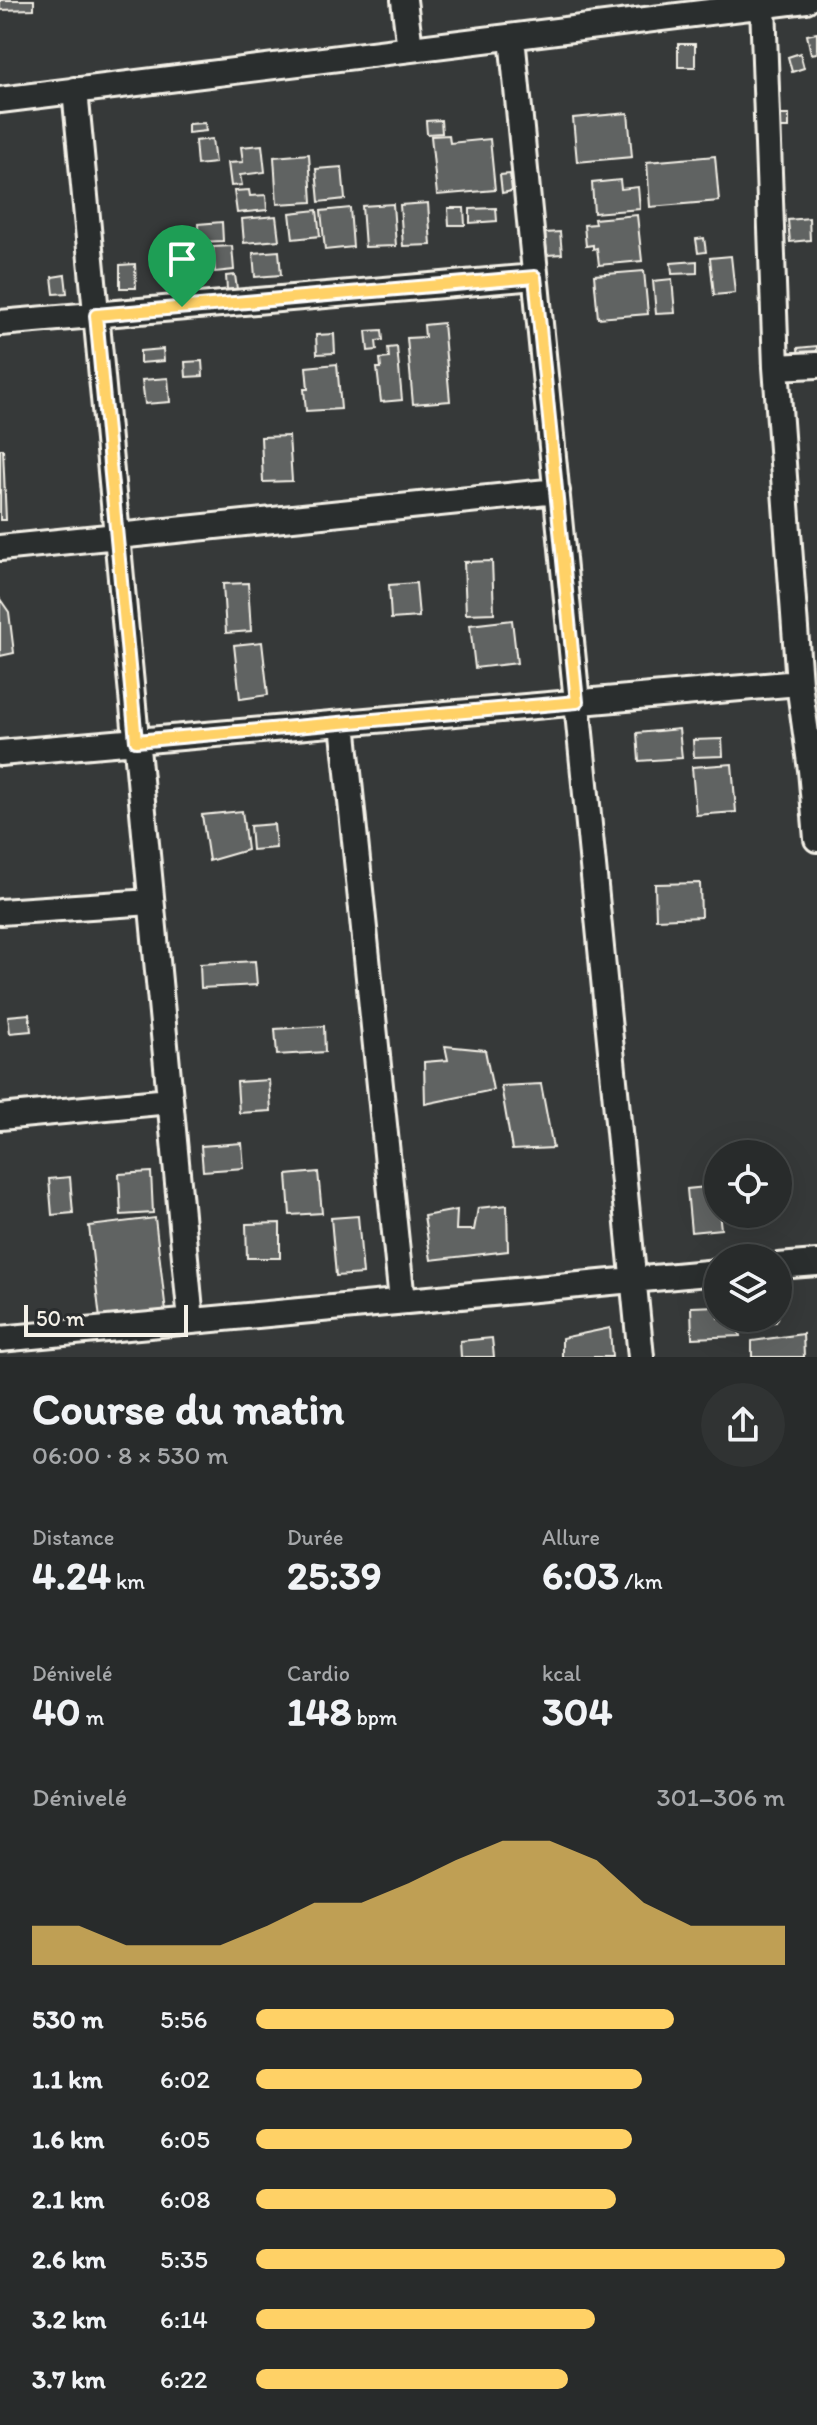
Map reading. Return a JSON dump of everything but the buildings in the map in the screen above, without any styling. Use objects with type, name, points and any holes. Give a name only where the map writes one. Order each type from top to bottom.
[{"type":"street","points":[[404,0],[410,49]]},
{"type":"street","points":[[0,100],[806,0]]},
{"type":"street","points":[[763,5],[776,367],[799,683],[814,770],[817,839]]},
{"type":"street","points":[[512,37],[641,1357]]},
{"type":"street","points":[[75,90],[191,1321]]},
{"type":"street","points":[[0,323],[535,277]]},
{"type":"street","points":[[776,367],[817,365]]},
{"type":"street","points":[[0,548],[557,491]]},
{"type":"street","points":[[0,753],[799,683]]},
{"type":"street","points":[[343,723],[402,1301]]},
{"type":"street","points":[[0,912],[151,902]]},
{"type":"street","points":[[0,1117],[170,1101]]},
{"type":"street","points":[[792,1265],[817,1263]]},
{"type":"street","points":[[15,1344],[191,1321],[704,1273]]},
{"type":"route","points":[[535,277],[577,702],[136,741],[96,315],[182,307],[535,277]]}]
